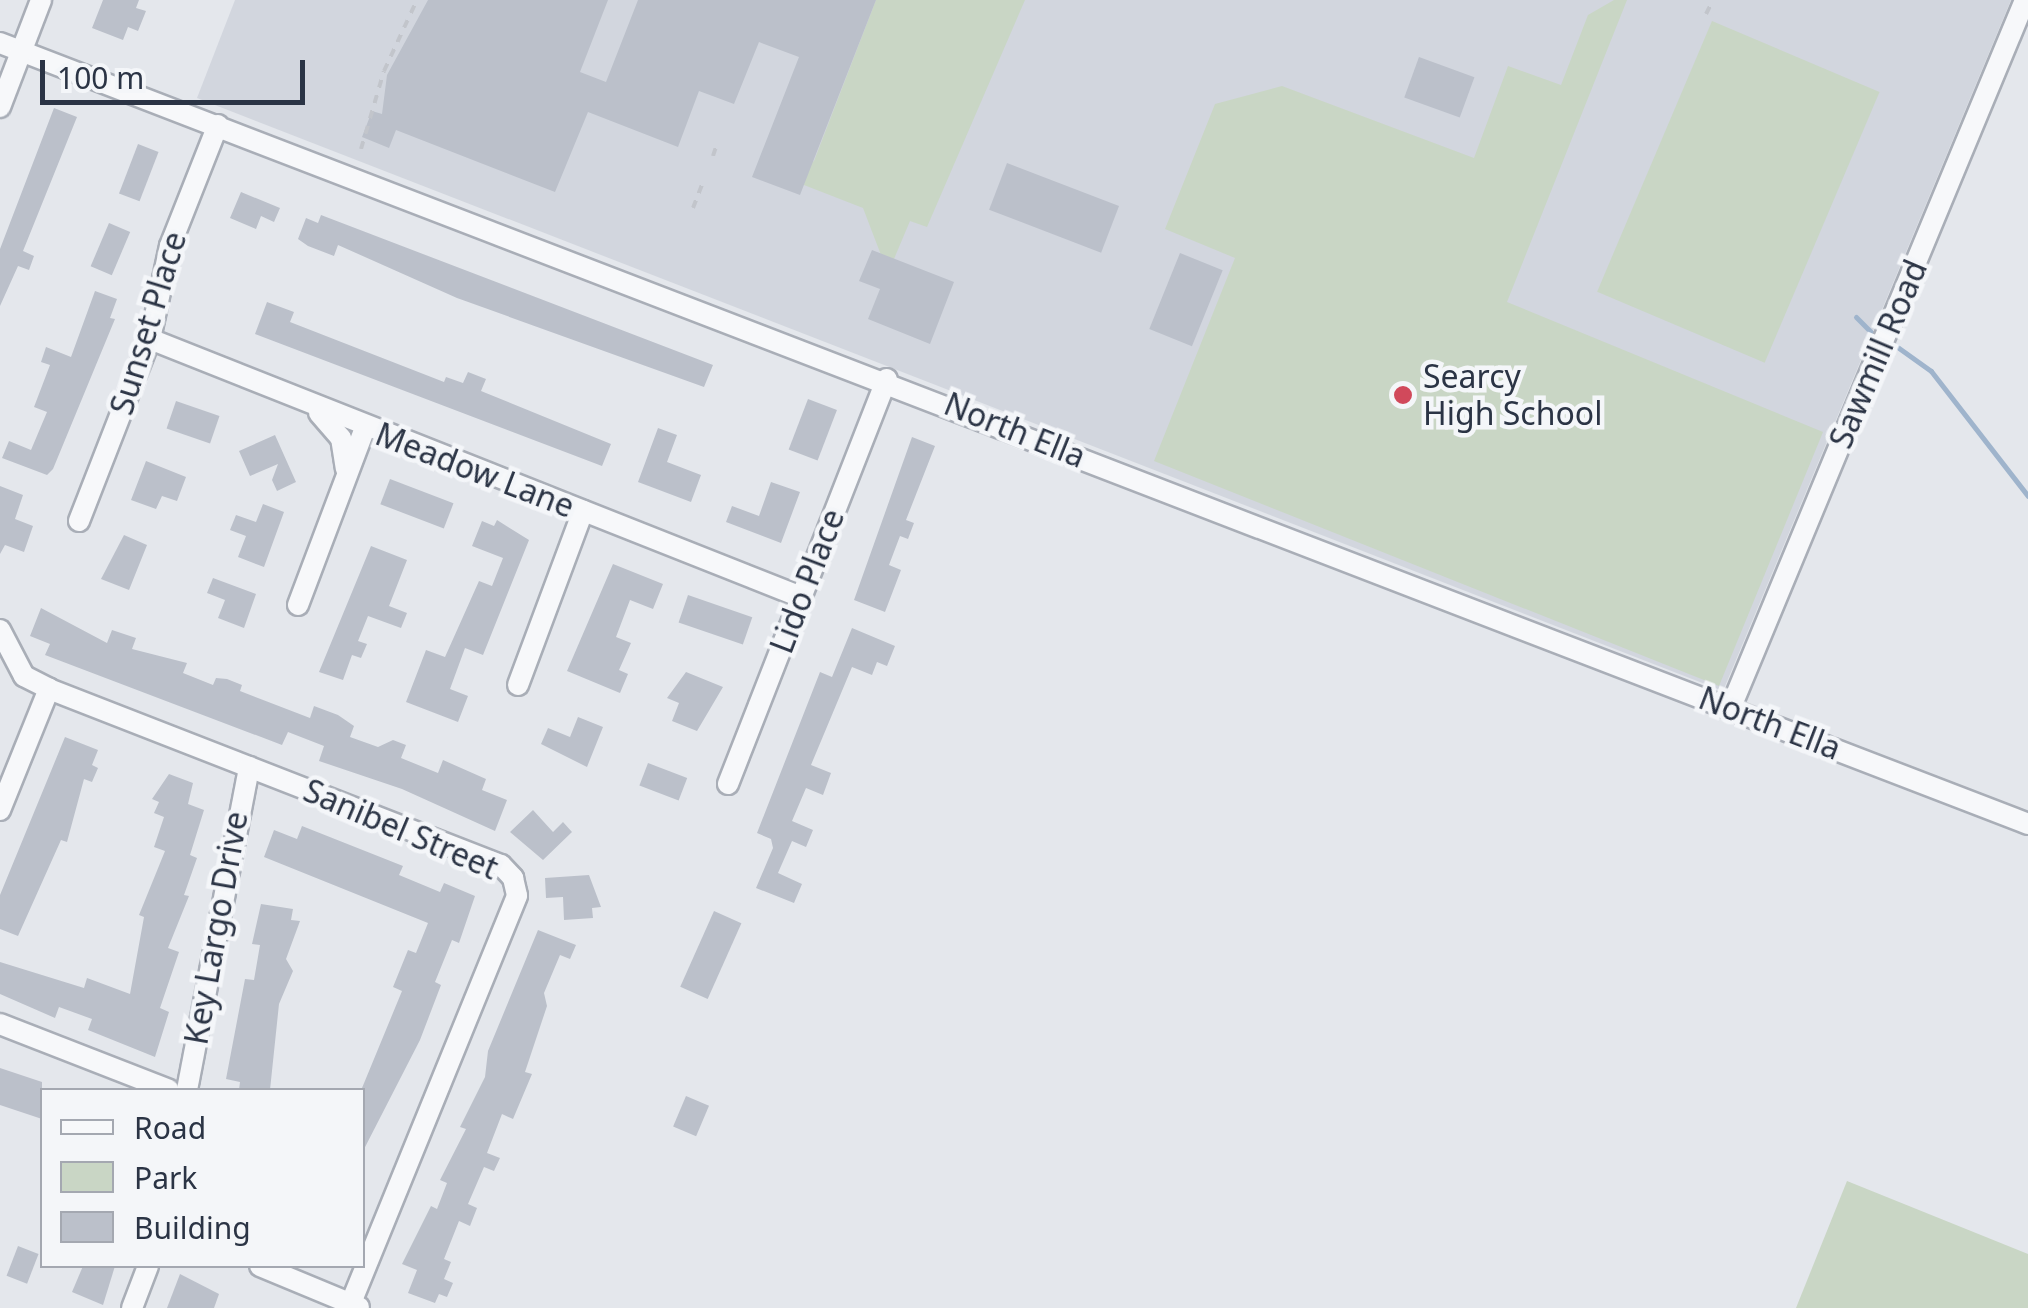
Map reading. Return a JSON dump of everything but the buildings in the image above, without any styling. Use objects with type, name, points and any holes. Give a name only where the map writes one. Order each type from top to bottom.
[{"type":"street","points":[[0,107],[41,0]]},
{"type":"street","name":"Sawmill Road","points":[[1731,708],[2025,0]]},
{"type":"street","name":"North Ella","points":[[0,42],[886,379],[2028,824]]},
{"type":"street","name":"Sunset Place","points":[[79,520],[150,339],[170,246],[218,126]]},
{"type":"street","name":"Meadow Lane","points":[[150,339],[365,428],[801,597]]},
{"type":"street","name":"Lido Place","points":[[728,784],[886,379]]},
{"type":"street","points":[[312,406],[341,438],[346,476]]},
{"type":"street","points":[[298,605],[365,428]]},
{"type":"street","points":[[518,685],[584,512]]},
{"type":"street","name":"Sanibel Street","points":[[0,630],[24,676],[49,689],[501,865],[517,896],[356,1305]]},
{"type":"street","points":[[0,810],[49,689]]},
{"type":"street","name":"Key Largo Drive","points":[[187,1088],[236,808],[250,767]]},
{"type":"street","points":[[0,1024],[164,1088]]},
{"type":"street","points":[[132,1308],[147,1268]]},
{"type":"street","points":[[265,1268],[356,1305]]},
{"type":"path","points":[[361,148],[384,71],[417,0]]},
{"type":"path","points":[[1706,14],[1713,0]]},
{"type":"path","points":[[713,156],[716,148]]},
{"type":"path","points":[[693,208],[702,185]]},
{"type":"shaded area","name":"Searcy High School","points":[[235,0],[2011,0],[1723,691],[197,98]]},
{"type":"green space","points":[[876,0],[1025,0],[927,227],[910,221],[894,259],[881,255],[863,208],[786,178],[814,161]]},
{"type":"green space","points":[[1614,0],[1627,0],[1507,302],[1823,432],[1719,686],[1154,461],[1235,258],[1165,229],[1215,104],[1282,86],[1474,158],[1508,66],[1561,85],[1588,15]]},
{"type":"green space","points":[[1712,21],[1880,92],[1765,363],[1597,292]]},
{"type":"green space","points":[[1847,1181],[2028,1254],[2028,1308],[1796,1308]]},
{"type":"waterway","points":[[1856,317],[1873,334]]},
{"type":"waterway","points":[[1896,346],[1931,371],[2028,496]]},
{"type":"place","name":"Searcy High School","points":[[1403,395]]}]
